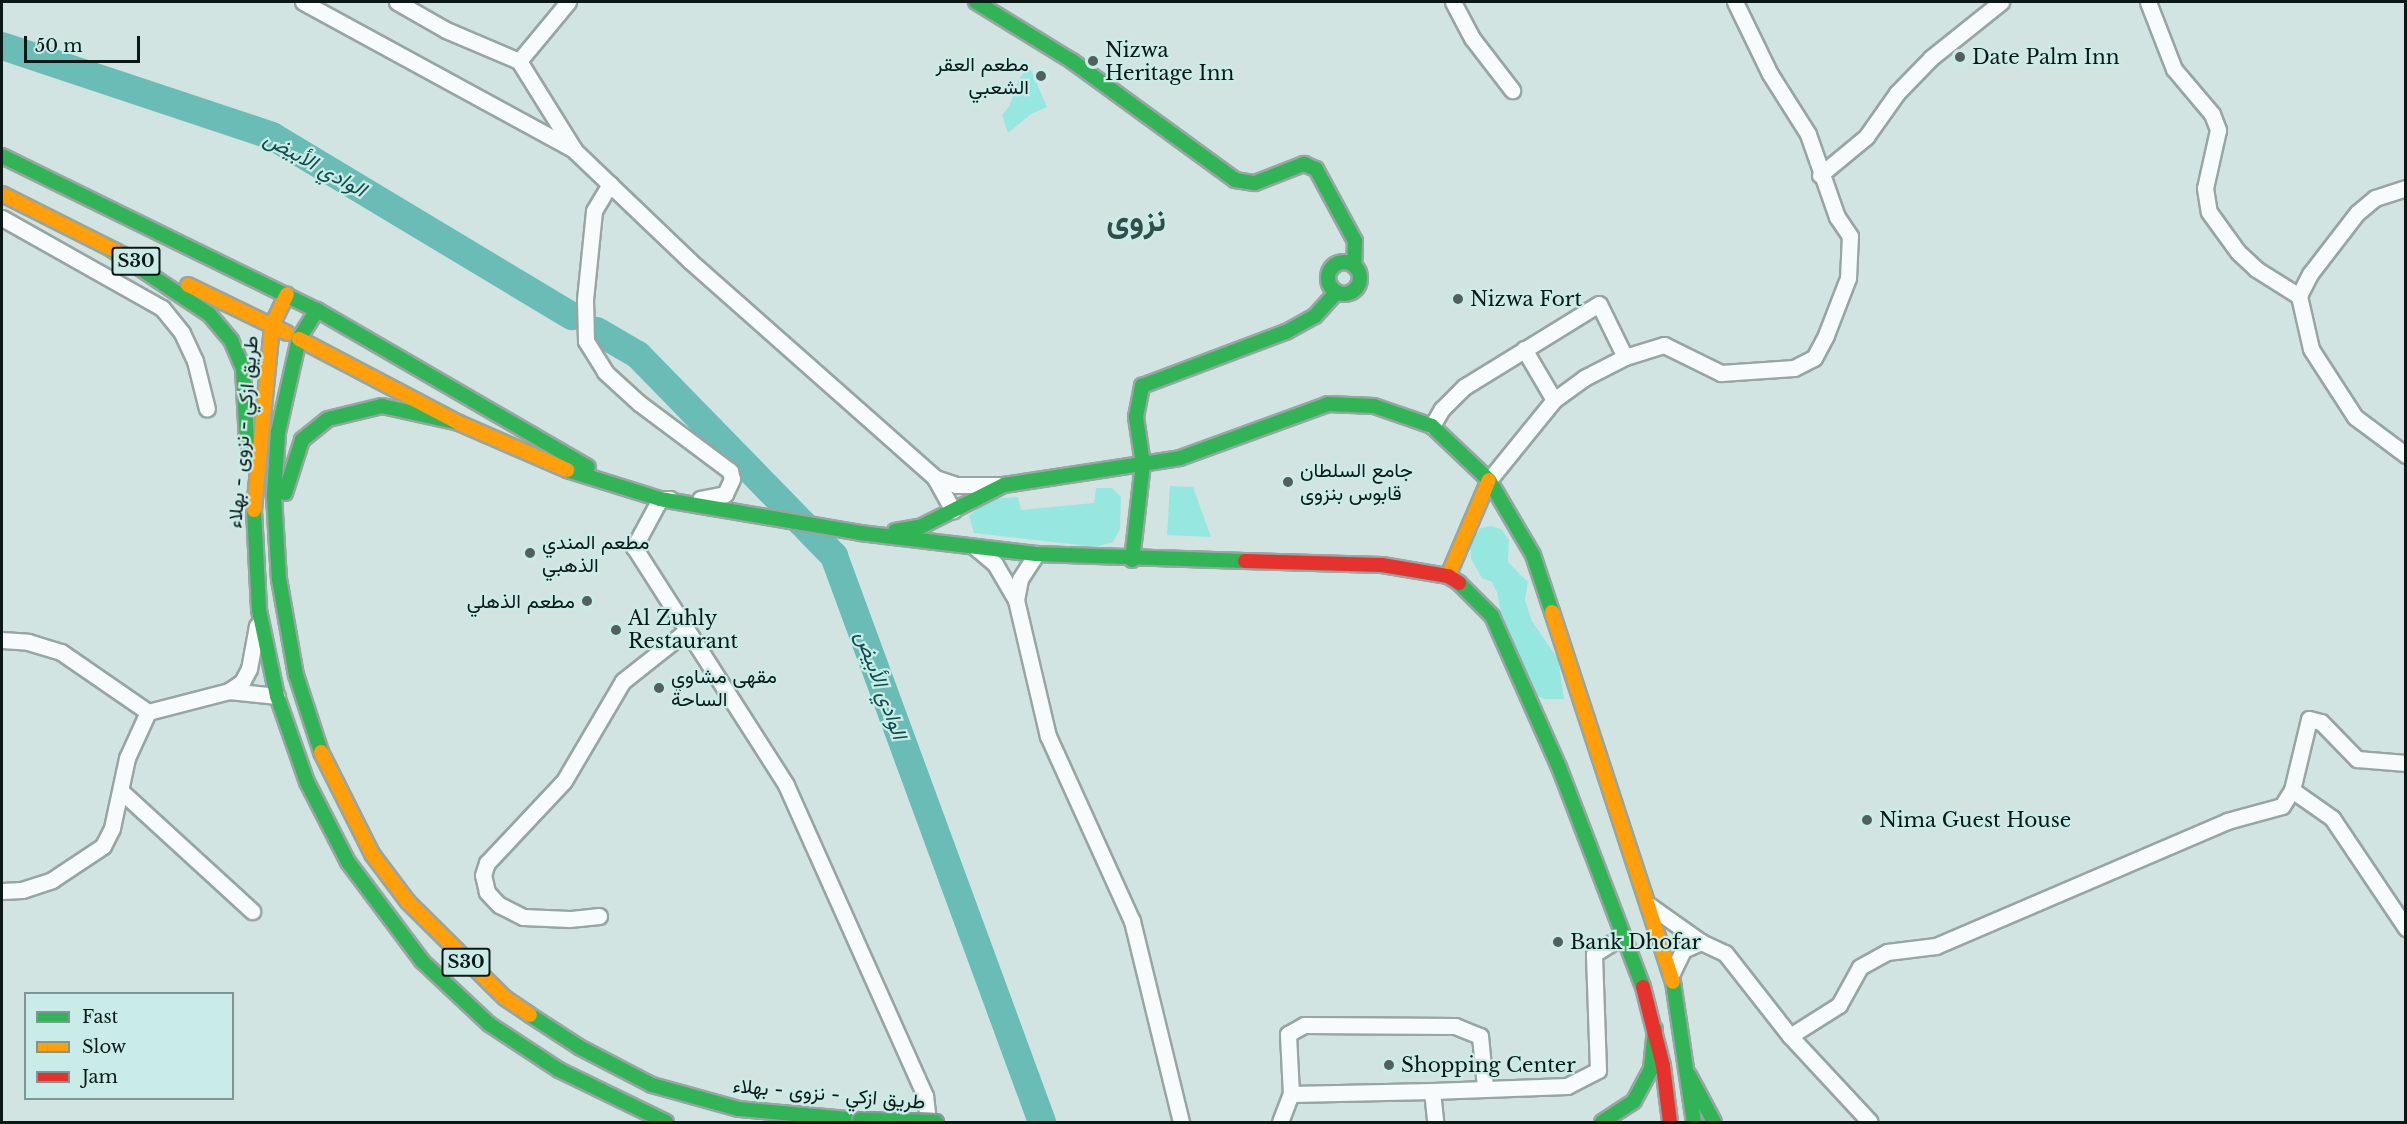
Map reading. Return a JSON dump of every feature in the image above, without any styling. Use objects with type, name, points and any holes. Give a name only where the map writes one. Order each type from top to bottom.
[{"type":"street","points":[[303,2],[575,151],[690,261],[935,478],[952,510],[960,534],[995,564],[1016,600],[1048,736],[1132,921],[1181,1122]]},
{"type":"street","points":[[397,2],[446,30],[519,61],[575,151]]},
{"type":"street","points":[[519,61],[568,2]]},
{"type":"street","points":[[982,6],[1002,2]]},
{"type":"street","points":[[1453,2],[1472,38],[1512,90]]},
{"type":"street","points":[[1448,576],[1489,480],[1554,400],[1584,378],[1647,348],[1671,345],[1711,369],[1732,374],[1794,368],[1814,358],[1846,285],[1851,256],[1850,236],[1837,218],[1820,175],[1808,134],[1770,74],[1735,2]]},
{"type":"street","points":[[1820,175],[1866,137],[1925,63],[2001,2]]},
{"type":"street","points":[[2148,2],[2174,69],[2212,114],[2218,130],[2217,148],[2205,188],[2209,212],[2238,252],[2256,269],[2299,296]]},
{"type":"street","points":[[982,6],[1072,61],[1235,180],[1256,183],[1304,164],[1316,169],[1355,241],[1354,265],[1360,273],[1356,290],[1347,295],[1336,293],[1328,280],[1330,270],[1338,263],[1354,265]]},
{"type":"street","name":"S30","points":[[2,156],[317,310]]},
{"type":"street","points":[[610,184],[594,211],[585,300],[586,341],[605,372],[639,403],[713,455],[730,471],[732,479],[725,494],[719,497],[660,499]]},
{"type":"street","points":[[2406,188],[2375,198],[2357,213],[2310,274],[2299,296],[2311,349],[2355,417],[2406,454]]},
{"type":"street","name":"طريق ازكي - نزوى - بهلاء","points":[[2,194],[299,339]]},
{"type":"street","points":[[2,218],[162,308],[182,333],[195,361],[207,409]]},
{"type":"street","points":[[111,249],[209,314],[231,340],[243,368],[252,526]]},
{"type":"street","points":[[1132,560],[1143,464],[1136,417],[1142,386],[1286,332],[1316,316],[1336,293]]},
{"type":"street","name":"طريق ازكي - نزوى - بهلاء","points":[[287,294],[272,325],[252,526],[259,610],[277,696],[324,820],[354,872],[422,961],[489,1024],[558,1070],[666,1122]]},
{"type":"street","points":[[1432,426],[1442,409],[1464,387],[1599,304],[1625,357]]},
{"type":"street","points":[[317,310],[625,489]]},
{"type":"street","name":"طريق ازكي - نزوى - بهلاء","points":[[317,310],[299,339],[278,432],[274,496],[279,579],[296,675],[326,768],[372,854],[445,942],[505,998],[579,1047],[652,1084],[739,1109],[860,1120],[936,1122]]},
{"type":"street","points":[[299,339],[459,423],[548,463],[660,499],[860,532],[1036,554],[1132,560],[1382,565],[1448,576],[1468,588],[1491,616],[1559,767],[1623,936],[1655,1029],[1670,1122]]},
{"type":"street","points":[[1524,349],[1554,400]]},
{"type":"street","points":[[935,478],[956,485],[1004,485],[1180,458],[1308,409],[1342,402],[1374,406],[1432,426],[1489,480],[1536,564],[1671,975],[1689,1075],[1694,1122]]},
{"type":"street","points":[[279,579],[282,507],[290,467],[302,440],[328,419],[357,409],[382,406],[459,423]]},
{"type":"street","points":[[860,532],[906,530],[1004,485]]},
{"type":"street","points":[[660,499],[634,548],[786,785],[925,1096],[928,1122]]},
{"type":"street","points":[[1016,600],[1020,579],[1036,554]]},
{"type":"street","points":[[2,640],[28,642],[61,652],[148,712],[229,691],[242,682],[249,669],[259,610]]},
{"type":"street","points":[[599,916],[569,919],[523,917],[499,905],[487,892],[485,869],[495,850],[548,802],[564,781],[623,681],[686,631]]},
{"type":"street","points":[[229,691],[277,696]]},
{"type":"street","points":[[2,891],[21,890],[52,880],[88,859],[103,846],[112,828],[127,758],[148,712]]},
{"type":"street","points":[[1790,1036],[1839,1005],[1860,967],[1887,952],[1936,946],[2227,821],[2282,806],[2292,790],[2308,720],[2321,722],[2357,759],[2384,764],[2406,763]]},
{"type":"street","points":[[2292,790],[2332,818],[2406,928]]},
{"type":"street","points":[[121,791],[252,911]]},
{"type":"street","points":[[1649,905],[1701,942],[1725,953],[1790,1036],[1870,1122]]},
{"type":"street","points":[[1291,1094],[1567,1086],[1598,1070],[1594,954],[1623,936]]},
{"type":"street","points":[[1671,975],[1683,950],[1701,942]]},
{"type":"street","points":[[1280,1122],[1291,1094],[1288,1034],[1304,1025],[1455,1026],[1480,1036],[1485,1087]]},
{"type":"street","points":[[1602,1122],[1626,1109],[1644,1085],[1651,1069],[1655,1029]]},
{"type":"street","points":[[1689,1075],[1714,1122]]},
{"type":"street","points":[[1432,1091],[1435,1122]]},
{"type":"shaded area","points":[[1029,66],[1047,107],[1031,114],[1008,133],[1002,115],[1009,107],[1019,79]]},
{"type":"shaded area","points":[[1170,486],[1193,487],[1211,537],[1167,535]]},
{"type":"shaded area","points":[[1096,488],[1112,488],[1121,497],[1120,529],[1113,542],[1096,547],[974,533],[969,516],[989,499],[1018,497],[1021,510],[1094,503]]},
{"type":"shaded area","points":[[1490,526],[1501,529],[1509,540],[1508,562],[1528,582],[1525,600],[1532,621],[1558,659],[1564,699],[1544,699],[1536,695],[1501,612],[1497,592],[1492,582],[1482,578],[1471,559],[1470,542],[1481,528]]},
{"type":"waterway","name":"الوادي الأبيض","points":[[2,46],[272,136],[572,316]]},
{"type":"waterway","name":"الوادي الأبيض","points":[[597,331],[638,355],[834,556],[1042,1122]]},
{"type":"traffic: fast","points":[[976,2],[1072,61],[1235,180],[1255,183],[1304,164],[1316,169],[1355,241],[1354,265]]},
{"type":"traffic: fast","points":[[2,156],[317,310],[299,339],[278,432],[274,496],[279,579],[296,675],[321,752]]},
{"type":"traffic: fast","points":[[111,249],[209,314],[231,340],[243,368],[247,443]]},
{"type":"traffic: fast","points":[[1344,262],[1356,266],[1360,278],[1356,290],[1344,294],[1332,290],[1328,278],[1332,266],[1344,262]]},
{"type":"traffic: fast","points":[[1132,560],[1143,464],[1136,417],[1142,386],[1286,332],[1315,316],[1336,293]]},
{"type":"traffic: fast","points":[[317,310],[588,467]]},
{"type":"traffic: fast","points":[[895,531],[922,526],[1004,485],[1180,458],[1328,404],[1374,406],[1432,426],[1489,480],[1533,555],[1552,612]]},
{"type":"traffic: fast","points":[[285,493],[302,440],[328,419],[382,406],[459,423]]},
{"type":"traffic: fast","points":[[567,470],[660,499],[860,533],[1036,554],[1245,561]]},
{"type":"traffic: fast","points":[[254,510],[259,610],[277,696],[307,782],[348,862],[422,961],[489,1024],[559,1070],[666,1122]]},
{"type":"traffic: fast","points":[[1459,583],[1492,616],[1559,767],[1643,987]]},
{"type":"traffic: fast","points":[[1673,982],[1694,1122]]},
{"type":"traffic: fast","points":[[530,1015],[579,1047],[652,1085],[739,1109],[860,1120]]},
{"type":"traffic: fast","points":[[1602,1122],[1634,1101],[1651,1069],[1655,1029]]},
{"type":"traffic: fast","points":[[1689,1075],[1714,1122]]},
{"type":"traffic: fast","points":[[860,1120],[936,1122]]},
{"type":"traffic: slow","points":[[2,194],[124,255]]},
{"type":"traffic: slow","points":[[188,285],[287,333]]},
{"type":"traffic: slow","points":[[254,510],[272,325],[287,294]]},
{"type":"traffic: slow","points":[[299,339],[459,423],[567,470]]},
{"type":"traffic: slow","points":[[1448,576],[1489,480]]},
{"type":"traffic: slow","points":[[1552,612],[1673,982]]},
{"type":"traffic: slow","points":[[321,752],[372,854],[408,902],[505,998],[530,1015]]},
{"type":"traffic: jam","points":[[1245,561],[1382,565],[1448,576],[1459,583]]},
{"type":"traffic: jam","points":[[1643,987],[1663,1066],[1670,1122]]},
{"type":"place","name":"Date Palm Inn","points":[[1960,57]]},
{"type":"place","name":"Nizwa Heritage Inn","points":[[1093,61]]},
{"type":"place","name":"مطعم العقر الشعبي","points":[[1041,76]]},
{"type":"place","name":"Nizwa Fort","points":[[1458,299]]},
{"type":"place","name":"جامع السلطان قابوس بنزوى","points":[[1288,482]]},
{"type":"place","name":"مطعم المندي الذهبي","points":[[530,553]]},
{"type":"place","name":"مطعم الذهلي","points":[[587,601]]},
{"type":"place","name":"Al Zuhly Restaurant","points":[[616,630]]},
{"type":"place","name":"مقهى مشاوي الساحة","points":[[659,688]]},
{"type":"place","name":"Nima Guest House","points":[[1867,820]]},
{"type":"place","name":"Bank Dhofar","points":[[1558,942]]},
{"type":"place","name":"Shopping Center","points":[[1389,1065]]},
{"type":"district","name":"نزوى","points":[[1136,220]]}]
